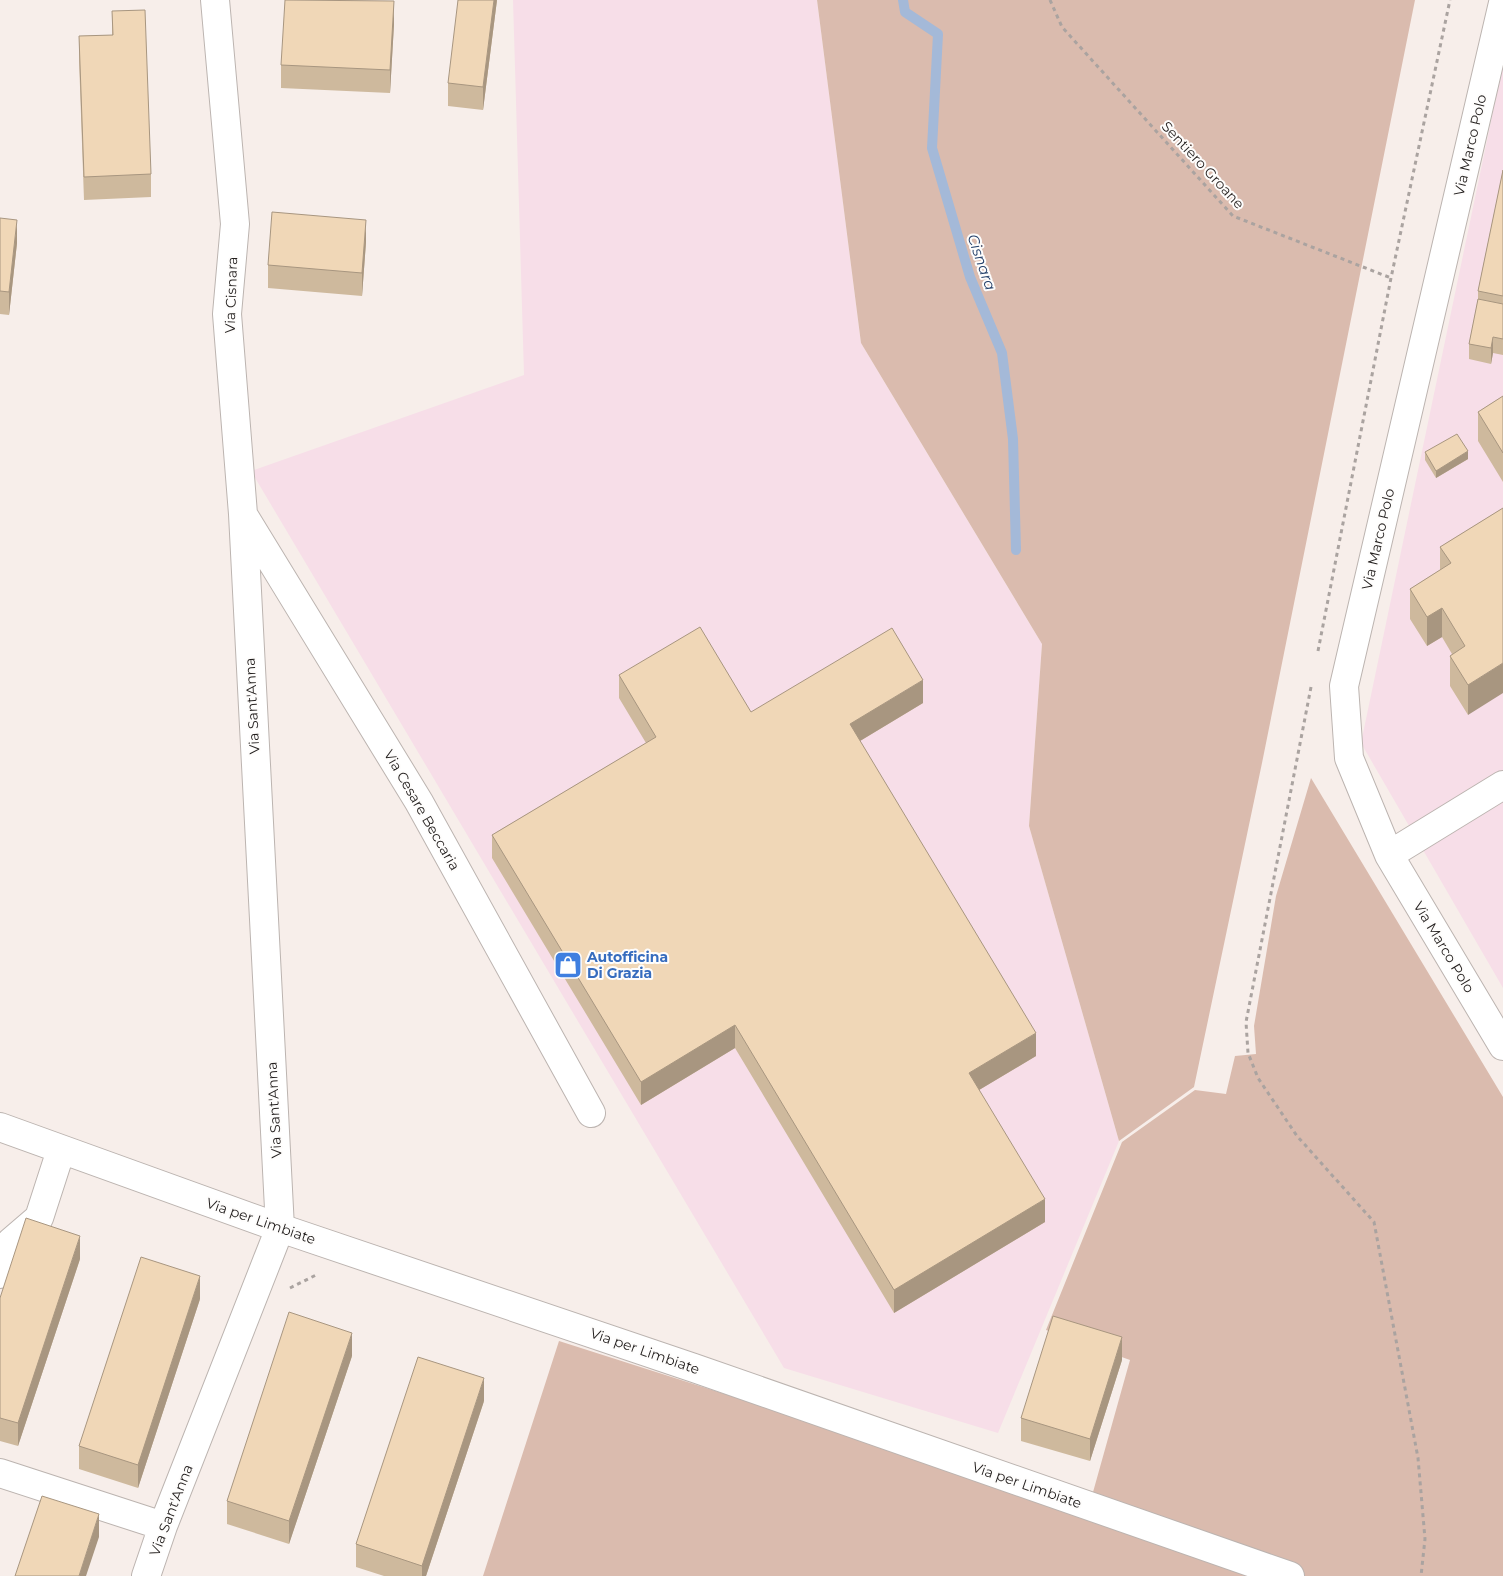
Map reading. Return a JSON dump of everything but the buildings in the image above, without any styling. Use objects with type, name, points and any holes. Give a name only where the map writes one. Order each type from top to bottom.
[{"type":"street","name":"Via Cisnara","points":[[215,0],[235,224],[227,314],[243,514],[248,620]]},
{"type":"street","name":"Via Marco Polo","points":[[1503,3],[1344,686],[1349,758],[1389,854],[1503,1046]]},
{"type":"street","name":"Via Cesare Beccaria","points":[[243,514],[419,802],[592,1113]]},
{"type":"street","name":"Via Sant'Anna","points":[[146,1576],[163,1526],[280,1228],[248,620]]},
{"type":"street","points":[[1389,854],[1503,785]]},
{"type":"street","name":"Via per Limbiate","points":[[0,1127],[280,1228],[694,1368],[1290,1576]]},
{"type":"street","points":[[0,1274],[11,1242],[39,1218],[61,1150]]},
{"type":"street","points":[[0,1473],[163,1526]]},
{"type":"path","name":"Sentiero Groane","points":[[1050,0],[1062,27],[1233,216],[1391,278]]},
{"type":"shaded area","points":[[513,0],[817,0],[861,343],[1042,644],[1029,826],[1119,1141],[998,1433],[784,1368],[251,471],[524,375]]},
{"type":"shaded area","points":[[817,0],[1415,0],[1262,763],[1194,1087],[1119,1141],[1029,826],[1042,644],[861,343]]},
{"type":"shaded area","points":[[1503,64],[1503,988],[1361,743]]},
{"type":"shaded area","points":[[1311,778],[1503,1097],[1503,1576],[483,1576],[559,1341],[1088,1510],[1130,1360],[1046,1330],[1122,1142],[1195,1090],[1226,1094],[1235,1056],[1256,1054],[1254,1026],[1276,896]]},
{"type":"waterway","name":"Cisnara","points":[[903,0],[905,12],[938,34],[932,148],[970,277],[1002,353],[1013,439],[1016,550]]},
{"type":"place","name":"Autofficina Di Grazia","points":[[568,965]]}]
